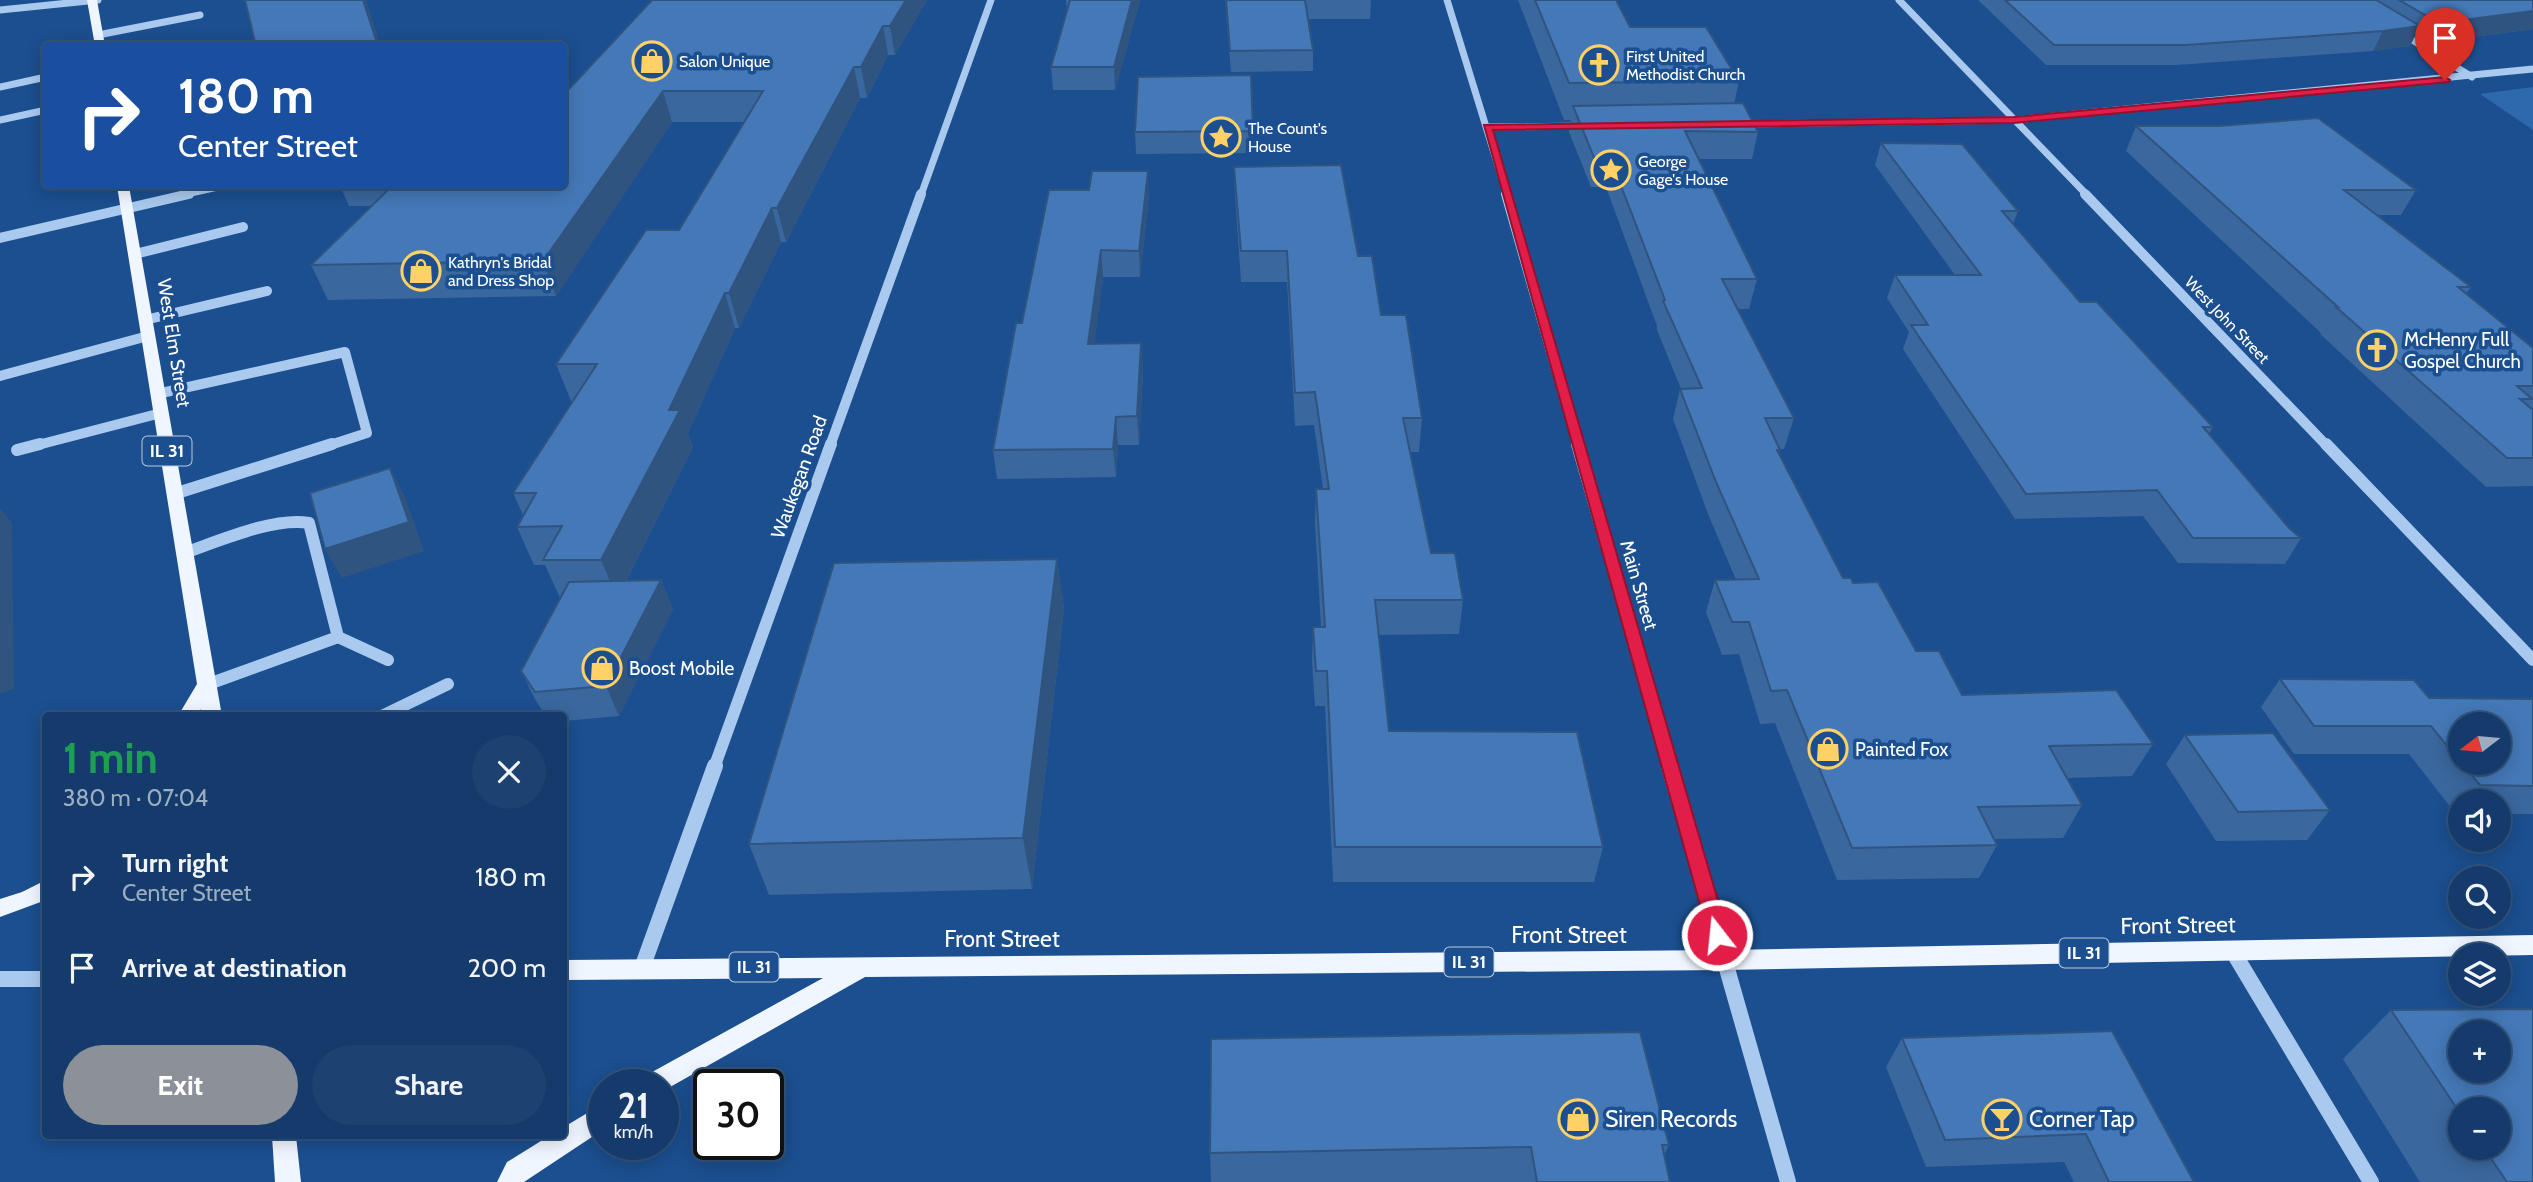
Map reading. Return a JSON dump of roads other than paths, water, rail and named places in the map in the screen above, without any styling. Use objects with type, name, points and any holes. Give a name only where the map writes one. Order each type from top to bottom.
[{"type":"main road","points":[[92,0],[99,40]]},
{"type":"main road","name":"West Elm Street","points":[[124,189],[211,712]]},
{"type":"main road","points":[[189,712],[205,685]]},
{"type":"main road","points":[[0,908],[29,899],[42,891]]},
{"type":"main road","name":"Front Street","points":[[567,970],[1724,960],[2533,944]]},
{"type":"main road","points":[[679,1070],[866,966]]},
{"type":"main road","points":[[567,1139],[588,1125]]},
{"type":"main road","points":[[284,1139],[288,1182]]},
{"type":"main road","points":[[510,1182],[516,1171],[566,1139]]},
{"type":"street","points":[[0,10],[98,0]]},
{"type":"street","name":"Waukegan Road","points":[[642,968],[991,0]]},
{"type":"street","name":"Main Street","points":[[1447,0],[1487,127],[1788,1182]]},
{"type":"street","name":"West John Street","points":[[1899,0],[2533,660]]},
{"type":"street","points":[[99,40],[200,15]]},
{"type":"street","points":[[2390,27],[2472,77]]},
{"type":"street","points":[[1724,124],[2014,120],[2533,69]]},
{"type":"street","points":[[0,87],[42,78]]},
{"type":"street","points":[[0,120],[42,111]]},
{"type":"street","points":[[1487,127],[1599,125]]},
{"type":"street","points":[[0,238],[209,189]]},
{"type":"street","points":[[135,254],[243,227]]},
{"type":"street","points":[[0,376],[267,291]]},
{"type":"street","points":[[157,394],[345,352],[367,433],[174,494]]},
{"type":"street","points":[[17,450],[161,413]]},
{"type":"street","points":[[184,552],[304,520],[309,523],[338,637]]},
{"type":"street","points":[[205,685],[338,637],[387,660]]},
{"type":"street","points":[[390,712],[448,684]]},
{"type":"street","points":[[2232,950],[2371,1182]]},
{"type":"street","points":[[0,979],[42,979]]},
{"type":"place","name":"Salon Unique","points":[[652,61]]},
{"type":"place","name":"First United Methodist Church","points":[[1599,65]]},
{"type":"place","name":"The Count's House","points":[[1221,137]]},
{"type":"place","name":"George Gage's House","points":[[1611,170]]},
{"type":"place","name":"Kathryn's Bridal and Dress Shop","points":[[421,271]]},
{"type":"place","name":"McHenry Full Gospel Church","points":[[2377,350]]},
{"type":"place","name":"Boost Mobile","points":[[602,668]]},
{"type":"place","name":"Painted Fox","points":[[1828,749]]},
{"type":"place","name":"Siren Records","points":[[1578,1119]]},
{"type":"place","name":"Corner Tap","points":[[2002,1119]]}]
